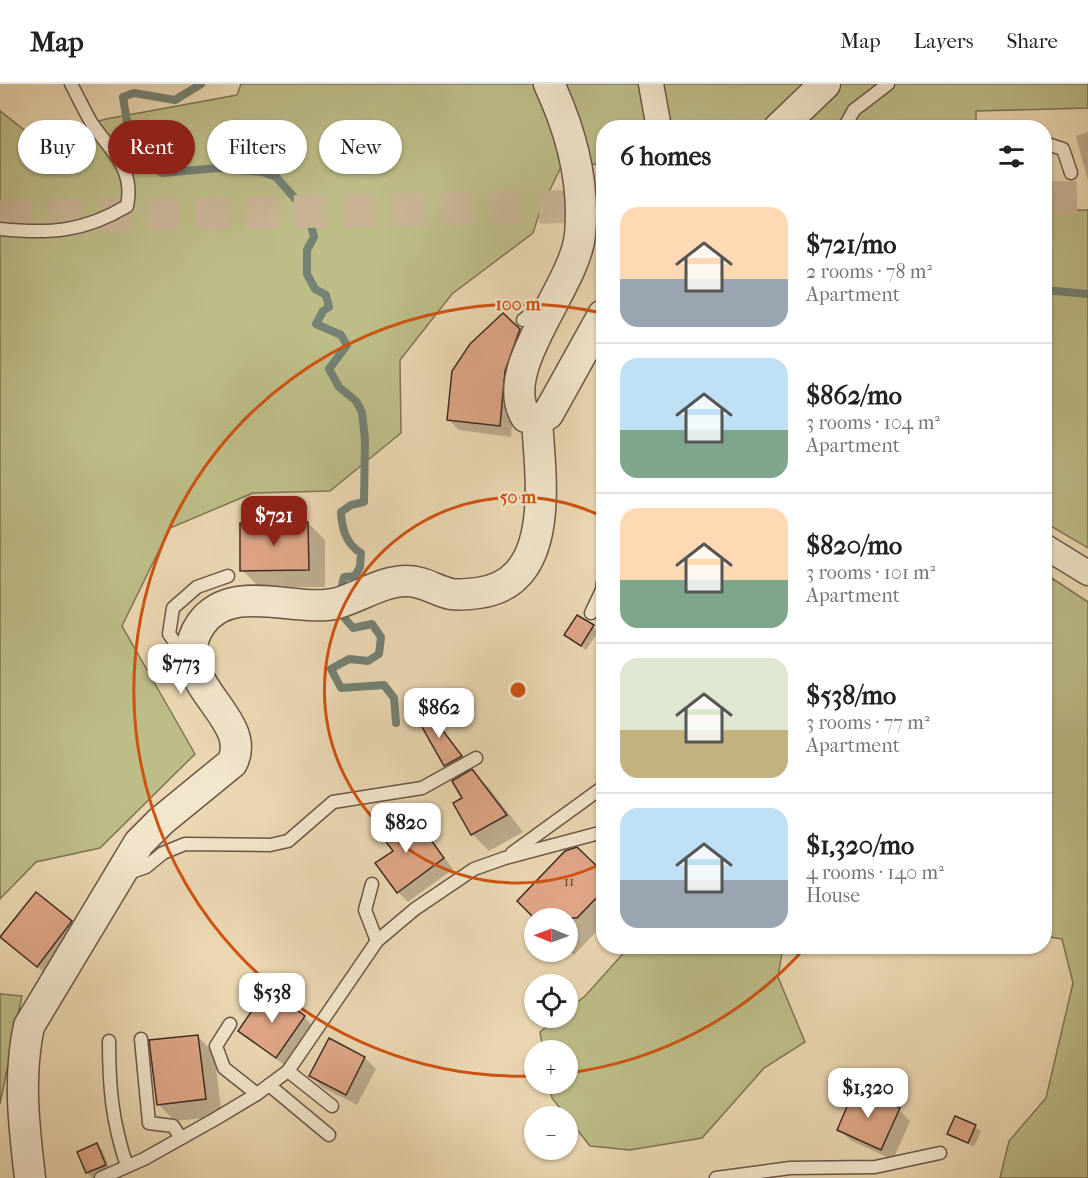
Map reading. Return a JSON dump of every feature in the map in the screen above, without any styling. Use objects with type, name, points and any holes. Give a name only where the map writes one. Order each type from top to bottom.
[{"type":"street","points":[[549,84],[573,145],[581,196],[580,236],[571,271],[528,352],[519,390],[520,408],[526,417],[537,420],[548,414],[596,328]]},
{"type":"street","points":[[651,84],[657,120]]},
{"type":"street","points":[[787,120],[825,84]]},
{"type":"street","points":[[30,1178],[22,1089],[23,1057],[29,1026],[139,843],[232,763],[235,756],[237,749],[234,734],[207,694],[192,665],[192,642],[202,622],[221,608],[249,599],[321,606],[339,603],[381,585],[407,581],[430,585],[451,594],[480,593],[508,581],[531,556],[540,531],[537,420]]},
{"type":"street","points":[[1052,551],[1088,573]]},
{"type":"lane","points":[[0,229],[61,231],[101,222],[127,206],[130,189],[126,174],[114,151],[92,123],[71,84]]},
{"type":"lane","points":[[848,120],[854,110],[888,84]]},
{"type":"lane","points":[[1052,144],[1063,149],[1071,173]]},
{"type":"lane","points":[[523,320],[560,292]]},
{"type":"lane","points":[[192,665],[169,634],[173,608],[197,587],[228,576]]},
{"type":"lane","points":[[591,613],[596,603]]},
{"type":"lane","points":[[118,875],[146,867],[163,853],[185,844],[270,845],[288,840],[333,802],[422,788],[476,758]]},
{"type":"lane","points":[[505,858],[596,792]]},
{"type":"lane","points":[[101,1178],[181,1138],[257,1094],[288,1071],[377,941],[415,909],[474,869],[505,858],[596,834]]},
{"type":"lane","points":[[372,884],[365,910],[377,941]]},
{"type":"lane","points":[[230,1024],[216,1046],[224,1068],[257,1094]]},
{"type":"lane","points":[[141,1039],[149,1123],[173,1126],[181,1138]]},
{"type":"lane","points":[[109,1041],[109,1094],[117,1137],[127,1166]]},
{"type":"lane","points":[[288,1071],[332,1106]]},
{"type":"lane","points":[[269,1085],[328,1135]]},
{"type":"lane","points":[[716,1178],[790,1168],[875,1167],[940,1153]]},
{"type":"green space","points":[[241,84],[806,84],[767,120],[596,120],[596,164],[562,165],[541,208],[533,233],[452,294],[400,360],[401,433],[330,491],[253,493],[170,528],[122,626],[195,754],[100,848],[36,862],[0,899],[0,111],[18,125],[18,174],[96,174],[96,122],[237,95]]},
{"type":"green space","points":[[826,84],[1088,84],[1088,108],[976,111],[976,120],[777,120]]},
{"type":"green space","points":[[1052,210],[1088,210],[1088,548],[1052,527]]},
{"type":"green space","points":[[1052,578],[1088,602],[1088,1178],[1000,1178],[1009,1141],[1046,1098],[1073,983],[1062,939],[1052,937]]},
{"type":"green space","points":[[623,954],[782,954],[778,977],[805,1042],[764,1068],[702,1138],[630,1150],[590,1146],[578,1131],[578,1106],[558,1106],[551,1094],[578,1094],[578,1040],[541,1040],[540,1032],[545,1028],[578,1028],[578,1002]]},
{"type":"green space","points":[[0,994],[22,996],[0,1104]]},
{"type":"building","points":[[503,313],[520,329],[505,371],[500,426],[447,420],[452,371],[470,344]]},
{"type":"building","points":[[308,522],[309,570],[240,571],[240,523]]},
{"type":"building","points":[[577,615],[594,625],[581,646],[564,635]]},
{"type":"building","points":[[428,711],[462,756],[444,766],[417,718]]},
{"type":"building","points":[[472,769],[507,815],[471,835],[453,803],[462,798],[452,781]]},
{"type":"building","points":[[401,814],[418,838],[426,833],[444,858],[397,893],[375,863],[393,851],[378,831]]},
{"type":"building","points":[[577,847],[596,865],[596,898],[578,917],[578,908],[524,908],[517,901],[565,851]]},
{"type":"building","points":[[36,892],[72,921],[37,967],[0,937]]},
{"type":"building","points":[[267,989],[305,1016],[276,1058],[238,1031]]},
{"type":"building","points":[[198,1035],[206,1099],[157,1105],[149,1040]]},
{"type":"building","points":[[329,1038],[365,1057],[346,1095],[309,1076]]},
{"type":"building","points":[[855,1088],[900,1108],[881,1150],[837,1130]]},
{"type":"building","points":[[955,1116],[976,1125],[968,1143],[947,1134]]},
{"type":"building","points":[[97,1143],[106,1165],[86,1173],[77,1152]]},
{"type":"waterway","points":[[201,84],[175,100],[134,93],[123,97],[131,147],[141,159],[162,173],[218,168],[262,172],[276,177],[308,213],[314,237],[307,250],[307,274],[315,289],[326,295],[329,307],[323,311],[316,324],[341,335],[347,345],[329,369],[339,387],[356,401],[362,412],[365,440],[364,502],[351,505],[341,512],[346,535],[361,553],[360,567],[355,576],[344,577],[340,594]]},
{"type":"waterway","points":[[1052,291],[1088,294]]},
{"type":"waterway","points":[[342,615],[353,628],[372,624],[381,637],[379,654],[368,661],[349,659],[331,669],[341,688],[384,685],[394,698],[396,723]]},
{"type":"tunnel","points":[[1052,198],[1088,197]]},
{"type":"tunnel","points":[[0,217],[596,206]]}]
